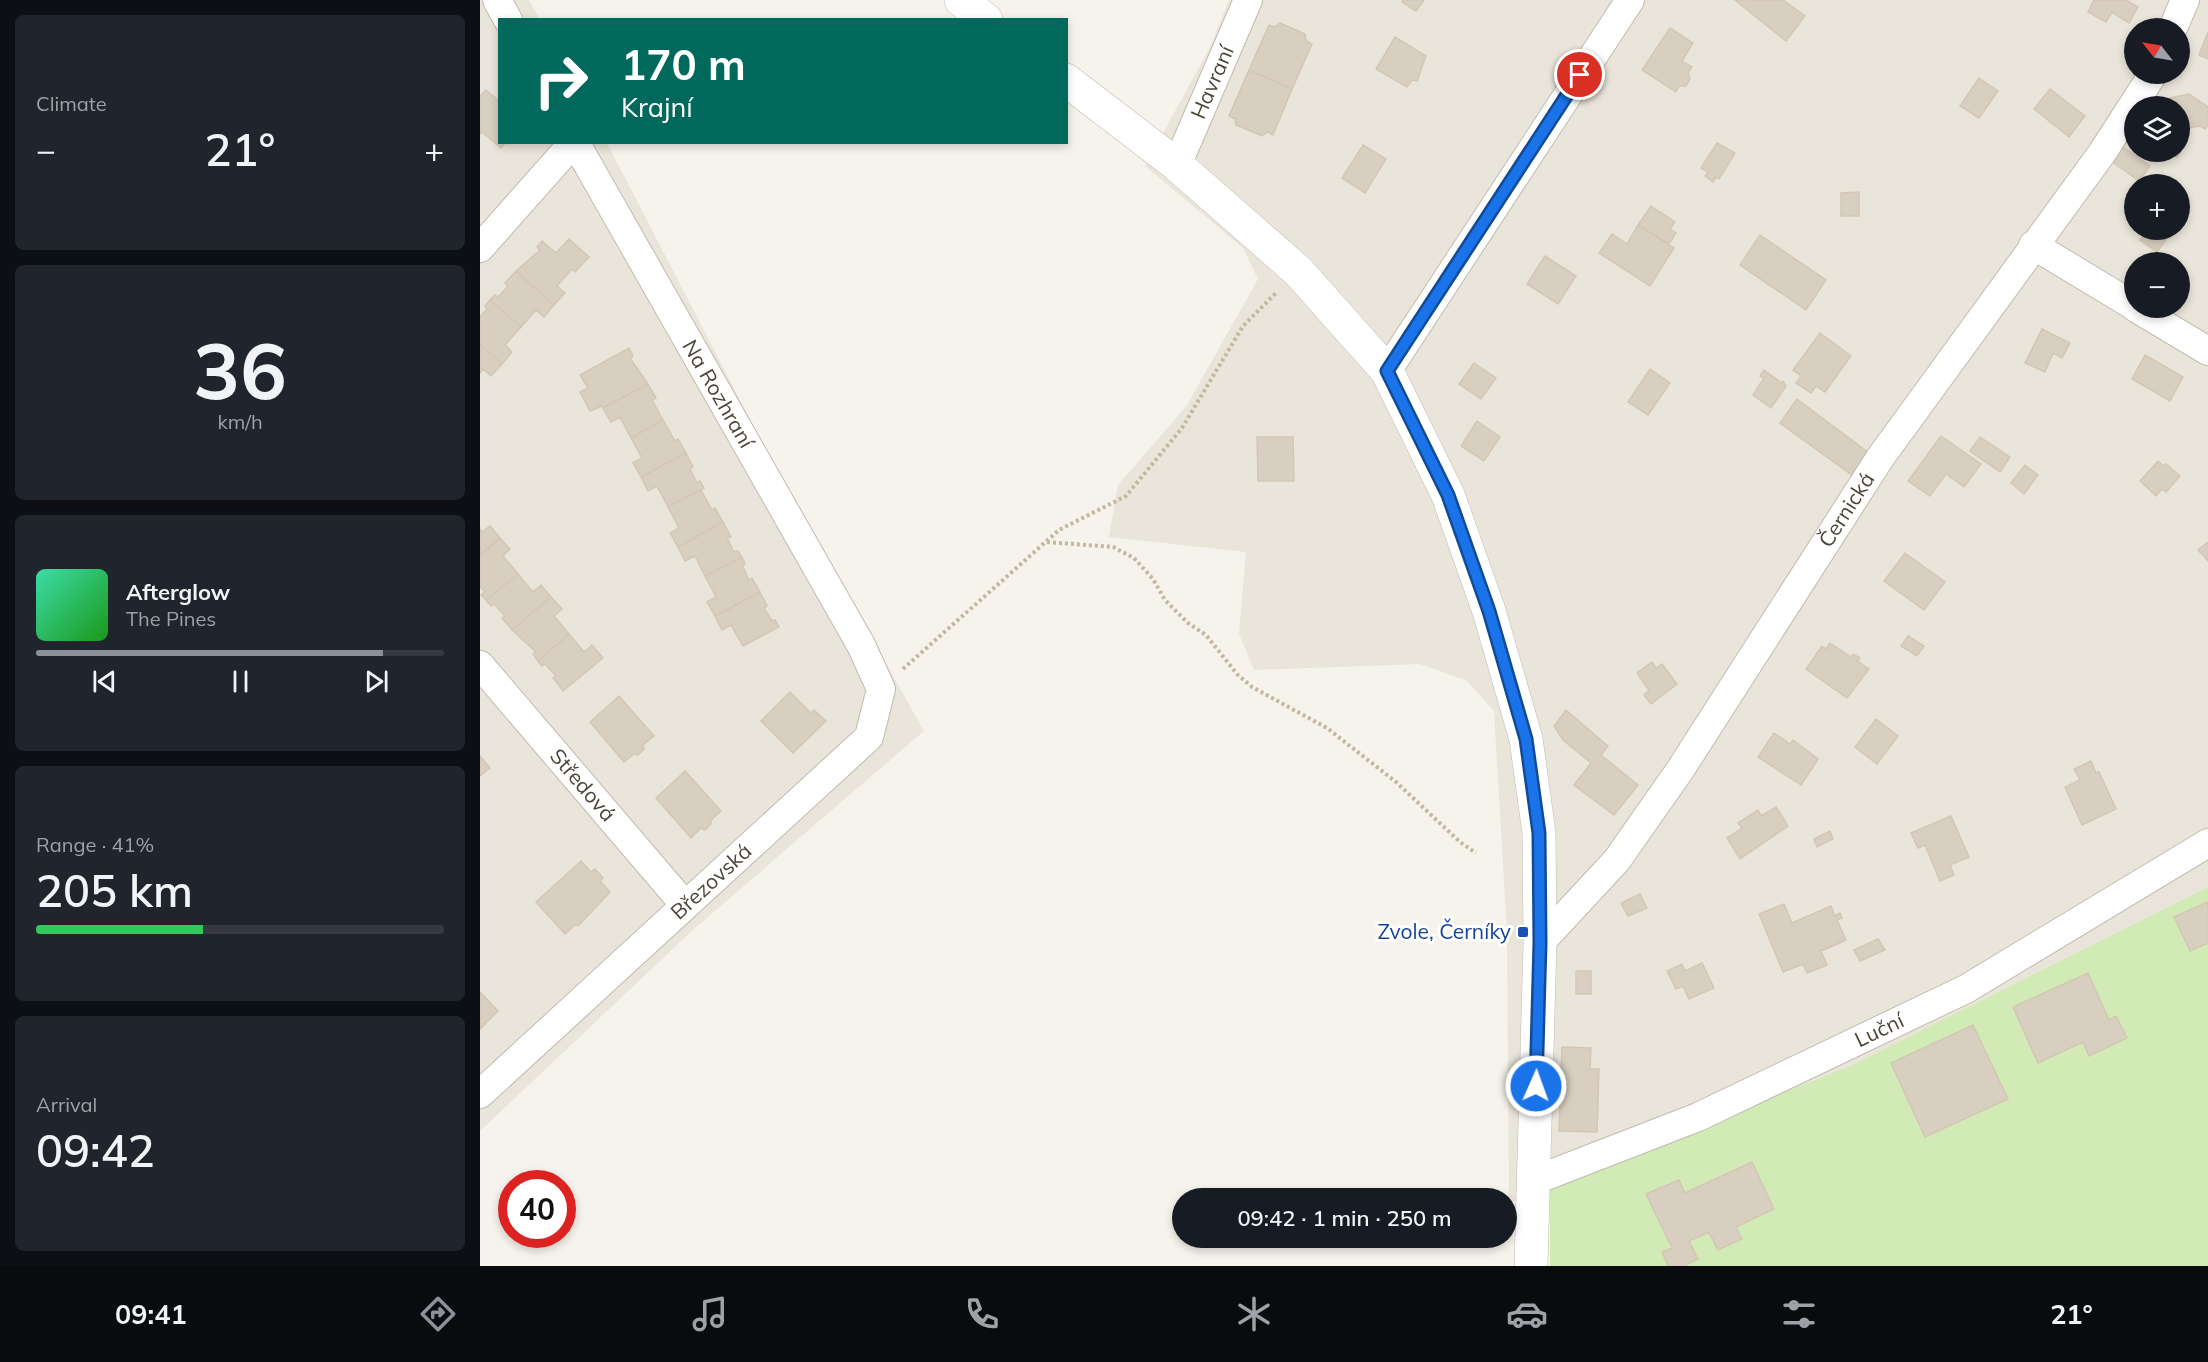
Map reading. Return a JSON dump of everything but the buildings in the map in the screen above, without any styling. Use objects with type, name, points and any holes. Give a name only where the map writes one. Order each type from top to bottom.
[{"type":"street","points":[[497,0],[507,18]]},
{"type":"street","points":[[961,0],[984,18]]},
{"type":"street","name":"Havraní","points":[[1177,165],[1248,0]]},
{"type":"street","points":[[1387,371],[1630,0]]},
{"type":"street","points":[[2177,18],[2185,0]]},
{"type":"street","points":[[1068,82],[1177,165],[1298,272],[1387,371],[1448,495],[1489,611],[1526,739],[1539,833],[1540,943],[1531,1266]]},
{"type":"street","name":"Černická","points":[[1540,943],[1617,860],[1680,770],[1880,458],[2102,153],[2147,84]]},
{"type":"street","points":[[480,248],[572,144]]},
{"type":"street","name":"Na Rozhraní","points":[[575,144],[861,645],[881,689]]},
{"type":"street","points":[[2033,245],[2124,300]]},
{"type":"street","points":[[2153,318],[2208,351]]},
{"type":"street","name":"Středová","points":[[480,665],[684,904]]},
{"type":"street","name":"Březovská","points":[[480,1094],[869,736],[881,689]]},
{"type":"street","name":"Luční","points":[[1533,1181],[1698,1117],[1966,989],[2208,843]]},
{"type":"path","points":[[881,689],[1059,530],[1126,496],[1182,428],[1243,326],[1298,272]]},
{"type":"path","points":[[1046,542],[1113,547],[1134,558],[1153,579],[1165,600],[1188,623],[1206,635],[1237,674],[1252,687],[1327,728],[1396,782],[1460,842],[1476,853]]},
{"type":"shaded area","points":[[480,0],[529,0],[539,18],[498,18],[498,144],[608,144],[767,452],[924,731],[695,928],[480,1131]]},
{"type":"shaded area","points":[[1229,0],[2208,0],[2208,887],[1852,1065],[1517,1200],[1517,1188],[1509,1188],[1507,933],[1494,711],[1467,681],[1420,664],[1254,670],[1239,634],[1246,552],[1109,537],[1118,485],[1187,405],[1258,279],[1243,248],[1145,166],[1209,49]]},
{"type":"green space","points":[[2208,887],[2208,1266],[1550,1266],[1550,1186],[1852,1065]]},
{"type":"place","name":"Zvole, Černíky","points":[[1523,932]]},
{"type":"route","points":[[1536,1086],[1540,943],[1539,833],[1526,739],[1489,611],[1448,495],[1387,371],[1580,75]]}]
